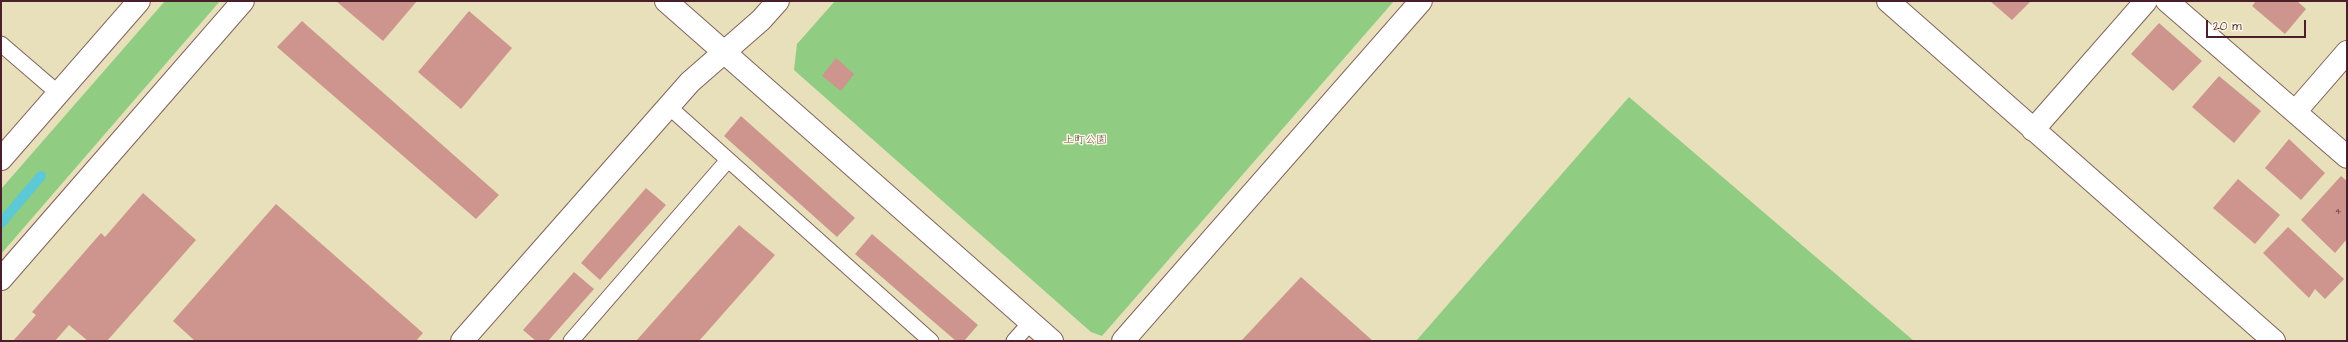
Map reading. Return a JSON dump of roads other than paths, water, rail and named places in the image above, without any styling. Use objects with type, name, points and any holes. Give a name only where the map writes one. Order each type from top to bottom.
[{"type":"street","points":[[1,159],[139,1]]},
{"type":"street","points":[[1,279],[243,1]]},
{"type":"street","points":[[666,1],[1052,341]]},
{"type":"street","points":[[462,341],[690,82],[761,20],[778,1]]},
{"type":"street","points":[[1123,341],[1421,1]]},
{"type":"street","points":[[2033,130],[2146,1]]},
{"type":"street","points":[[2167,1],[2347,157]]},
{"type":"street","points":[[1891,2],[2033,130],[2274,341]]},
{"type":"street","points":[[2295,112],[2347,52]]},
{"type":"lane","points":[[1,44],[58,93]]},
{"type":"lane","points":[[668,106],[931,341]]},
{"type":"lane","points":[[571,341],[728,160]]},
{"type":"lane","points":[[1014,341],[1030,323]]},
{"type":"waterway","points":[[1,223],[41,176]]},
{"type":"park label","name":"上町公園","points":[[1085,141]]}]
